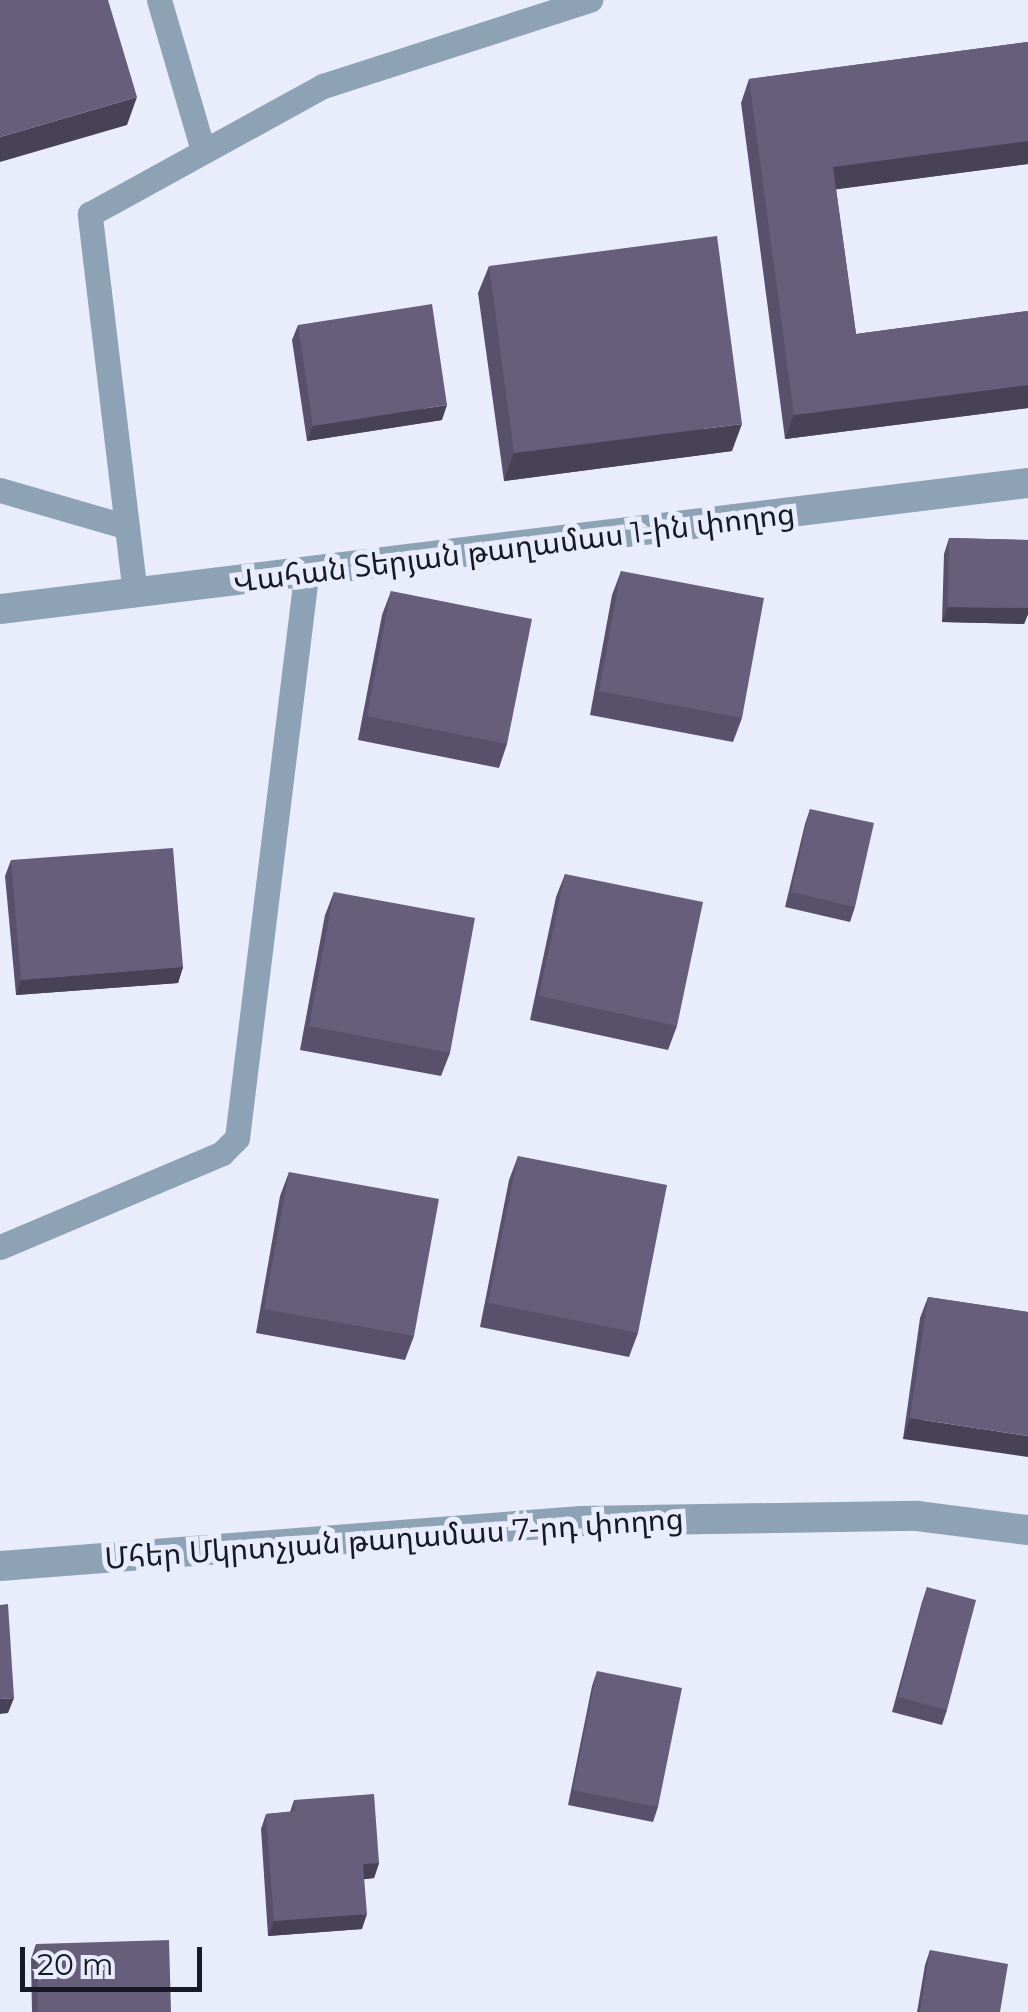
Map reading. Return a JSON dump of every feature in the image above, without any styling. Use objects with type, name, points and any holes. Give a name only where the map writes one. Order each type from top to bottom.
[{"type":"street","name":"Վահան Տերյան թաղամաս 1-ին փողոց","points":[[0,609],[306,576],[1028,483]]},
{"type":"street","name":"Մհեր Մկրտչյան թաղամաս 7-րդ փողոց","points":[[0,1566],[581,1522],[918,1516],[1028,1530]]},
{"type":"lane","points":[[159,0],[203,150]]},
{"type":"lane","points":[[135,594],[90,214],[322,86],[590,0]]},
{"type":"lane","points":[[0,490],[127,527]]},
{"type":"lane","points":[[0,1247],[235,1144],[306,576]]},
{"type":"building","points":[[0,0],[108,0],[137,97],[0,137]]},
{"type":"building","points":[[1028,42],[1028,141],[833,167],[856,334],[1028,311],[1028,385],[794,415],[749,79]]},
{"type":"building","points":[[717,236],[742,424],[514,453],[489,266]]},
{"type":"building","points":[[432,304],[447,405],[313,426],[298,325]]},
{"type":"building","points":[[949,538],[1028,540],[1028,608],[948,607]]},
{"type":"building","points":[[621,571],[764,598],[742,718],[599,691]]},
{"type":"building","points":[[391,591],[532,619],[507,744],[367,716]]},
{"type":"building","points":[[810,809],[874,823],[855,907],[791,892]]},
{"type":"building","points":[[173,848],[183,967],[21,980],[11,860]]},
{"type":"building","points":[[565,874],[703,902],[677,1026],[539,996]]},
{"type":"building","points":[[334,892],[475,918],[450,1053],[309,1026]]},
{"type":"building","points":[[518,1156],[667,1185],[638,1333],[488,1303]]},
{"type":"building","points":[[289,1172],[439,1199],[414,1336],[264,1309]]},
{"type":"building","points":[[928,1297],[1028,1312],[1028,1436],[910,1418]]},
{"type":"building","points":[[927,1587],[976,1600],[947,1710],[898,1697]]},
{"type":"building","points":[[8,1604],[14,1698],[0,1699],[0,1605]]},
{"type":"building","points":[[597,1671],[682,1688],[658,1807],[573,1790]]},
{"type":"building","points":[[374,1794],[379,1863],[363,1864],[367,1914],[274,1921],[266,1814],[295,1811],[294,1800]]},
{"type":"building","points":[[169,1940],[171,2012],[38,2012],[36,1944]]},
{"type":"building","points":[[930,1950],[1008,1964],[1000,2012],[920,2012]]}]
